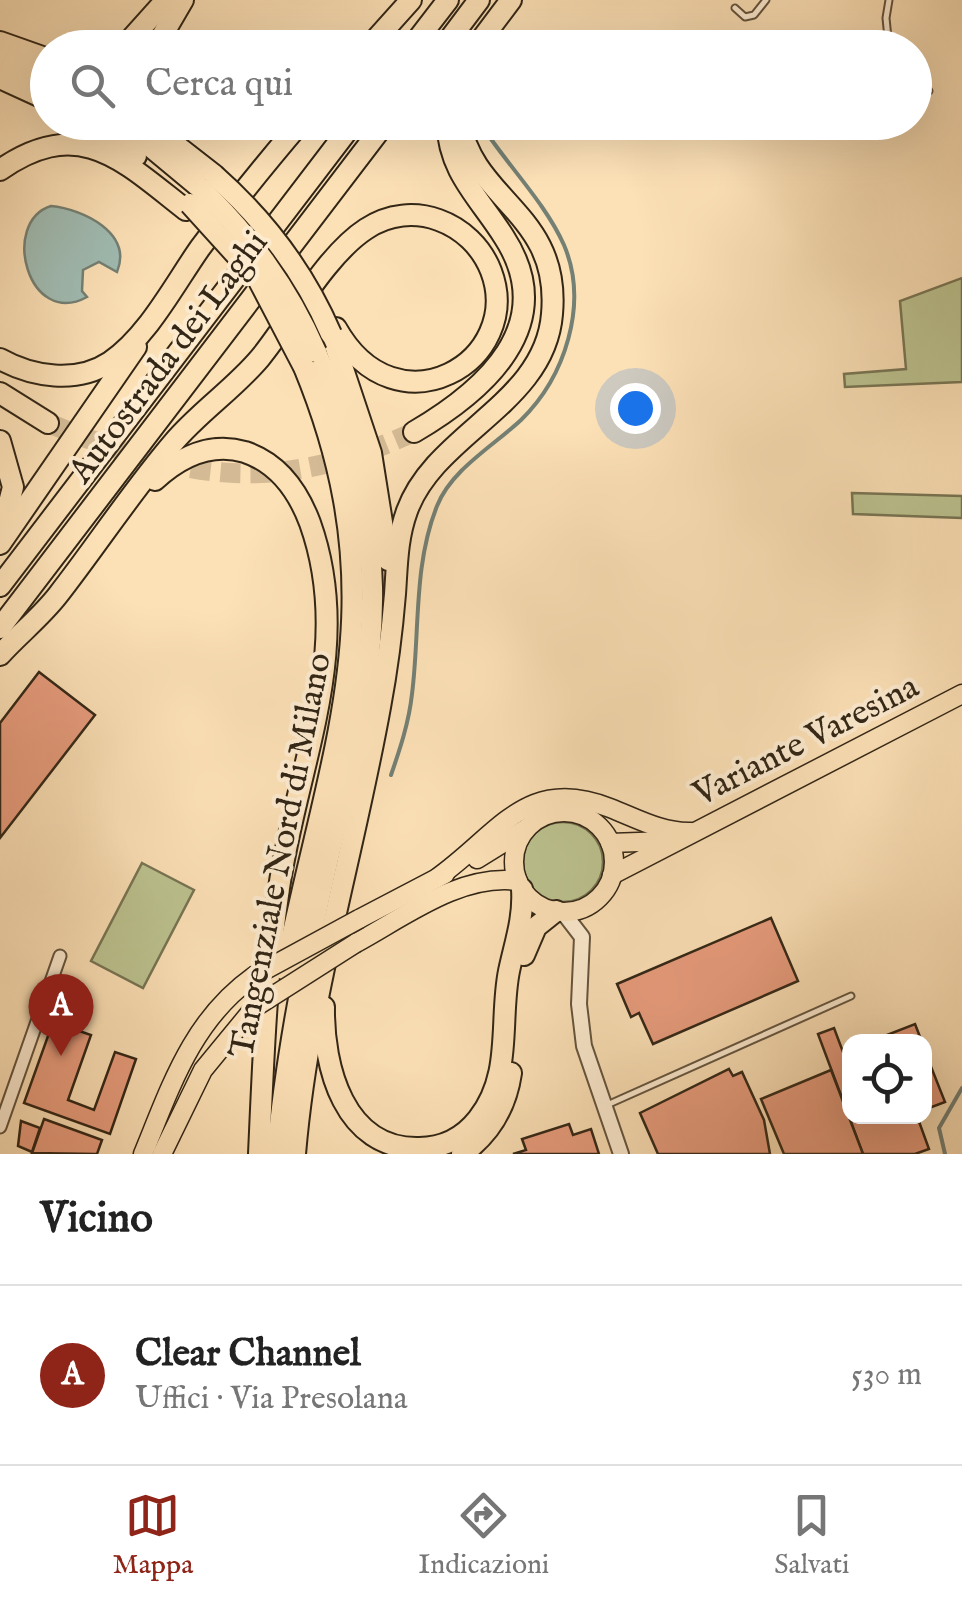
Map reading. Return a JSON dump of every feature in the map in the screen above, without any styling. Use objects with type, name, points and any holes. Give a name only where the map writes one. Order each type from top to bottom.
[{"type":"highway","points":[[139,30],[166,0]]},
{"type":"highway","points":[[166,30],[184,0]]},
{"type":"highway","points":[[384,30],[409,0]]},
{"type":"highway","points":[[426,30],[448,0]]},
{"type":"highway","points":[[456,30],[479,0]]},
{"type":"highway","points":[[491,30],[512,0]]},
{"type":"highway","points":[[0,46],[30,55]]},
{"type":"highway","points":[[0,46],[30,60]]},
{"type":"highway","points":[[0,58],[30,72]]},
{"type":"highway","points":[[0,78],[30,92]]},
{"type":"highway","name":"Tangenziale Nord di Milano","points":[[113,140],[148,166],[202,189],[224,237],[310,359],[340,413],[363,500],[371,625],[364,695],[298,996],[277,1154]]},
{"type":"highway","name":"Tangenziale Nord di Milano","points":[[142,140],[202,189],[267,262],[302,317],[348,514],[354,638],[342,719],[280,993],[259,1154]]},
{"type":"highway","points":[[161,140],[202,189]]},
{"type":"highway","points":[[177,140],[202,189]]},
{"type":"highway","points":[[0,359],[43,375],[72,375],[101,367],[128,346],[288,140]]},
{"type":"highway","name":"Autostrada dei Laghi","points":[[0,586],[340,140]]},
{"type":"highway","name":"Autostrada dei Laghi","points":[[0,628],[372,140]]},
{"type":"highway","points":[[414,432],[454,409],[492,376],[510,351],[520,317],[521,280],[515,258],[460,178],[452,140]]},
{"type":"highway","points":[[295,1154],[313,1013],[374,737],[399,544],[412,498],[442,456],[520,384],[547,338],[552,314],[550,270],[542,245],[528,222],[474,162],[466,140]]},
{"type":"highway","points":[[0,170],[41,148],[86,146],[242,200],[296,266],[334,331],[354,356],[378,375],[420,382],[465,365],[489,333],[496,306],[490,269],[474,242],[440,220],[400,216],[366,228],[348,244],[255,363],[170,446],[38,618],[0,655]]},
{"type":"highway","points":[[0,544],[99,406],[171,290]]},
{"type":"highway","points":[[334,331],[371,453],[384,516],[388,648]]},
{"type":"highway","points":[[0,393],[48,424]]},
{"type":"highway","points":[[0,441],[13,487],[0,533]]},
{"type":"highway","points":[[87,555],[168,468],[186,456],[224,449],[261,458],[284,478],[303,507],[318,550],[326,603],[325,677],[280,884],[264,1036],[259,1154]]},
{"type":"highway","points":[[343,866],[325,987],[324,1036],[330,1072],[347,1108],[368,1130],[393,1144],[414,1148],[444,1144],[461,1136],[482,1114],[493,1092],[503,1058],[507,986],[524,909],[520,885]]},
{"type":"highway","points":[[462,1154],[487,1132],[506,1099],[520,969],[536,928],[559,911]]},
{"type":"main road","name":"Variante Varesina","points":[[612,875],[962,694]]},
{"type":"main road","points":[[437,878],[528,804],[553,796],[590,800],[670,831],[697,832]]},
{"type":"main road","points":[[143,1154],[196,1034],[236,988],[254,976],[468,864],[546,816],[572,813],[596,824],[610,844],[612,875],[594,902],[559,911],[534,901],[520,885],[515,855],[532,825]]},
{"type":"main road","name":"Variante Varesina","points":[[610,844],[678,840]]},
{"type":"main road","points":[[162,1154],[204,1070],[254,1008],[356,942],[471,884],[496,879],[520,885]]},
{"type":"street","points":[[559,911],[582,937],[581,1023],[621,1154]]},
{"type":"street","points":[[0,1126],[60,956]]},
{"type":"lane","points":[[735,8],[746,16],[754,15],[766,0]]},
{"type":"lane","points":[[887,30],[890,0]]},
{"type":"lane","points":[[604,1106],[851,996]]},
{"type":"green space","points":[[962,278],[962,382],[845,387],[844,374],[906,369],[900,301]]},
{"type":"green space","points":[[852,493],[962,496],[962,518],[853,514]]},
{"type":"green space","points":[[563,822],[578,825],[591,834],[600,847],[600,877],[591,890],[578,899],[563,902],[548,899],[535,890],[526,877],[523,862],[526,847],[535,834],[548,825]]},
{"type":"green space","points":[[142,863],[194,890],[143,988],[91,961]]},
{"type":"water","points":[[51,206],[77,212],[102,225],[118,246],[120,258],[117,272],[99,262],[83,270],[82,291],[87,297],[66,303],[49,299],[36,286],[24,250],[35,216]]},
{"type":"building","points":[[39,672],[95,715],[0,838],[0,723]]},
{"type":"building","points":[[771,918],[798,981],[653,1044],[639,1013],[631,1017],[617,984]]},
{"type":"building","points":[[53,1022],[91,1035],[68,1100],[94,1110],[115,1052],[136,1059],[110,1134],[24,1103]]},
{"type":"building","points":[[915,1024],[919,1034],[889,1034]]},
{"type":"building","points":[[834,1028],[842,1049],[842,1098],[818,1034]]},
{"type":"building","points":[[729,1069],[733,1076],[742,1072],[764,1120],[770,1154],[658,1154],[640,1113]]},
{"type":"building","points":[[932,1069],[945,1102],[932,1107]]},
{"type":"building","points":[[831,1070],[842,1099],[842,1124],[852,1124],[863,1154],[784,1154],[761,1099]]},
{"type":"building","points":[[44,1119],[102,1140],[97,1154],[32,1153]]},
{"type":"building","points":[[21,1121],[40,1128],[32,1152],[18,1146]]},
{"type":"building","points":[[569,1124],[573,1135],[591,1129],[599,1154],[513,1154],[526,1150],[522,1139]]},
{"type":"building","points":[[852,1124],[920,1124],[929,1149],[915,1154],[863,1154]]},
{"type":"waterway","points":[[391,775],[411,704],[424,552],[437,506],[462,470],[537,403],[561,361],[573,315],[574,291],[564,245],[540,204],[492,140]]},
{"type":"waterway","points":[[945,1154],[939,1128],[962,1088]]},
{"type":"tunnel","points":[[48,423],[145,457],[231,473],[317,466],[414,432]]},
{"type":"place","name":"Clear Channel","points":[[61,1056]]}]
